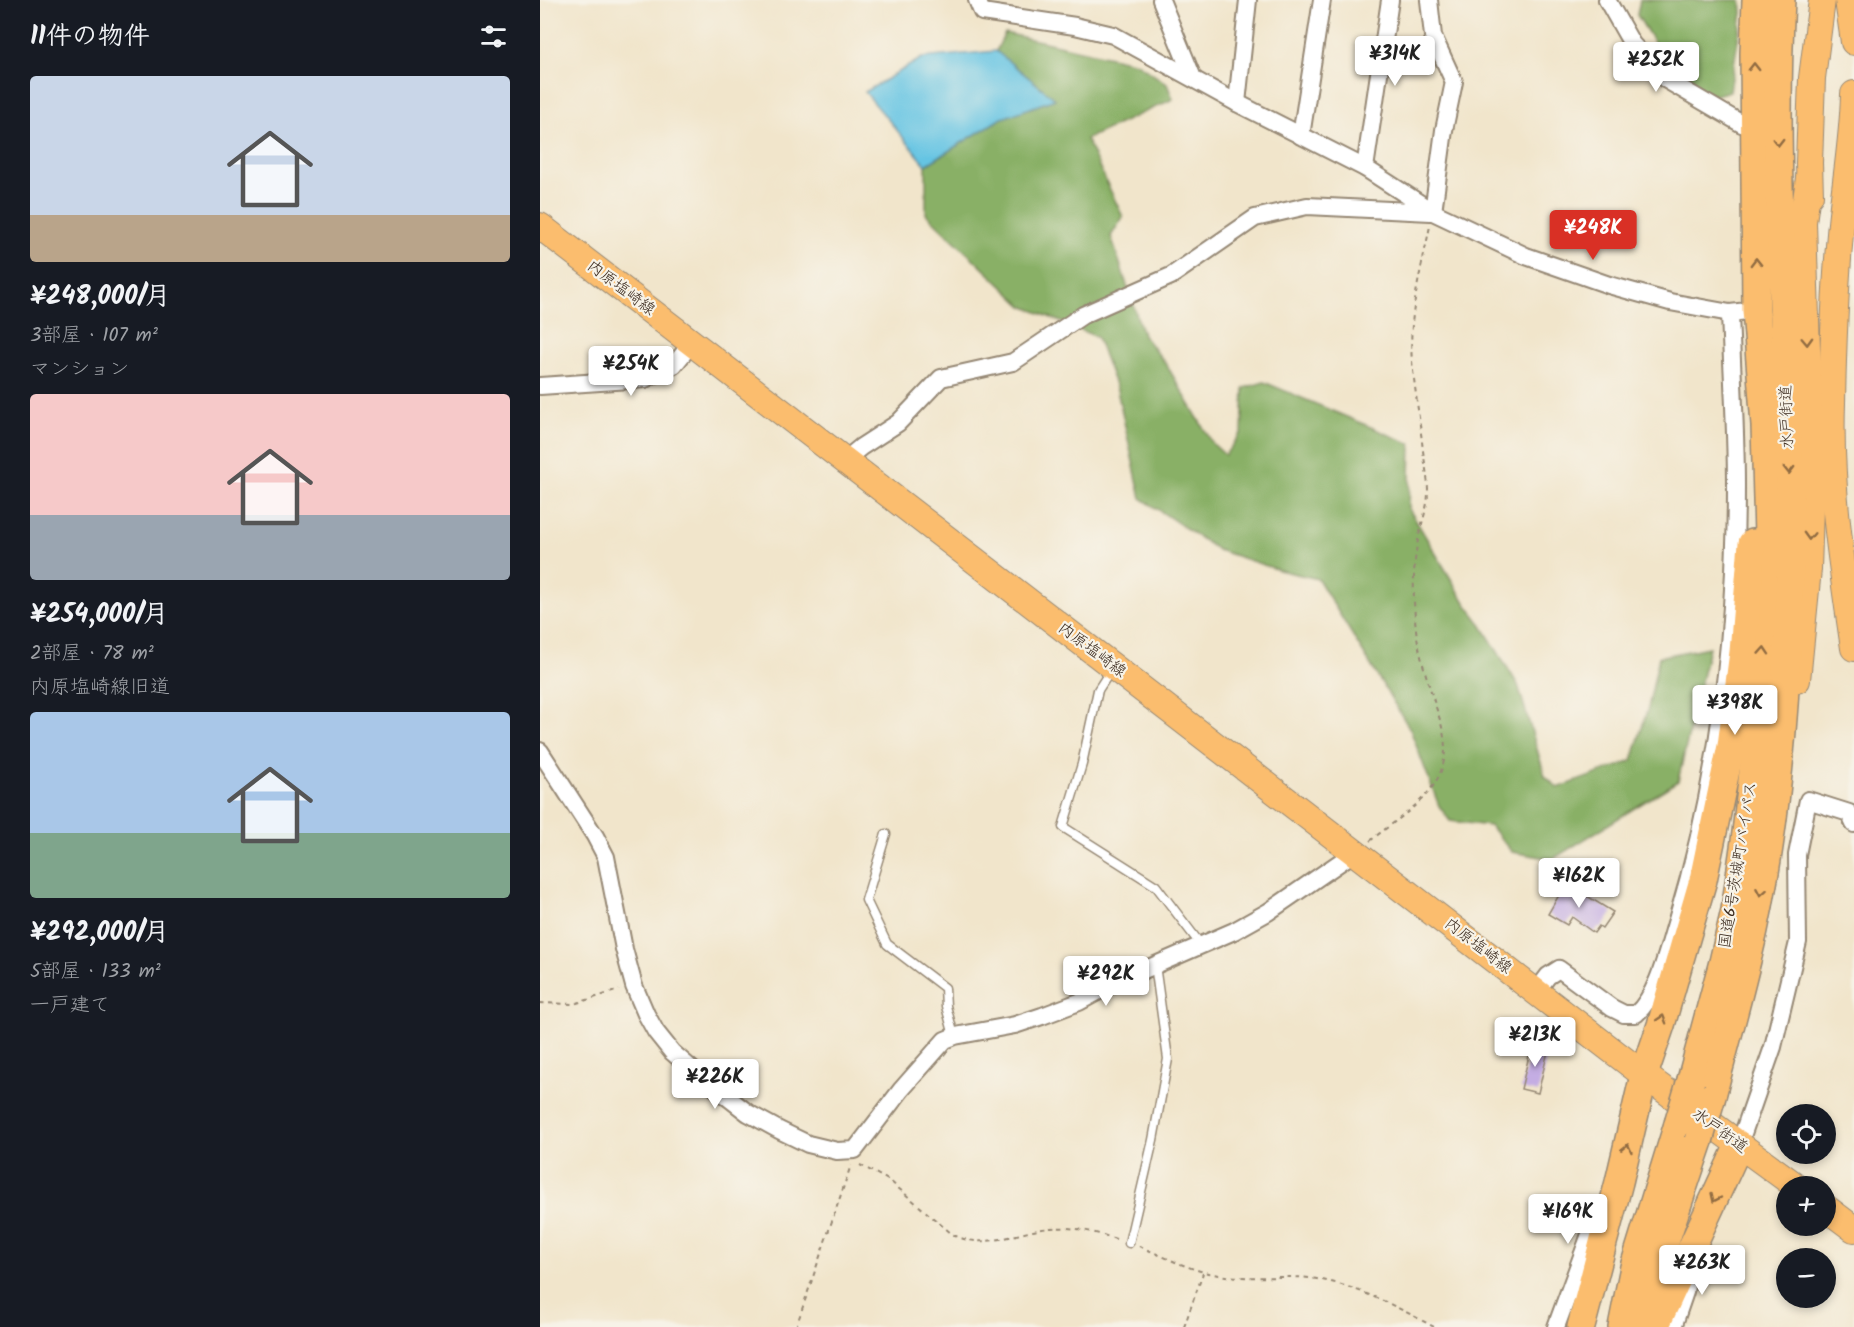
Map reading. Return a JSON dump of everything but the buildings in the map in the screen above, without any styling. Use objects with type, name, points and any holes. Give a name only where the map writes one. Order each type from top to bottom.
[{"type":"highway","name":"水戸街道","points":[[1756,0],[1755,128],[1743,312],[1765,425]]},
{"type":"highway","name":"水戸街道","points":[[1771,834],[1779,760],[1788,632],[1789,581],[1789,440],[1778,172],[1778,59],[1781,0]]},
{"type":"highway","name":"国道6号茨城町バイパス","points":[[1635,1327],[1699,1141],[1701,1088],[1723,962],[1735,910],[1749,806],[1766,620],[1768,537],[1765,425]]},
{"type":"highway","points":[[1581,1327],[1644,1075],[1703,880],[1731,746],[1743,652],[1748,576],[1765,425]]},
{"type":"highway","name":"国道6号茨城町バイパス","points":[[1622,1327],[1634,1267],[1677,1124],[1701,1088],[1754,929],[1771,834]]},
{"type":"highway","points":[[1655,1327],[1739,1145]]},
{"type":"main road","points":[[1771,834],[1795,700],[1808,569],[1811,477],[1803,222],[1809,178],[1812,78],[1822,0]]},
{"type":"main road","points":[[1848,0],[1854,42]]},
{"type":"main road","points":[[1854,94],[1847,236],[1832,404],[1835,501],[1854,648]]},
{"type":"main road","points":[[1809,178],[1832,404]]},
{"type":"main road","name":"内原塩崎線","points":[[540,226],[1644,1075]]},
{"type":"main road","name":"水戸街道","points":[[1644,1075],[1782,1176]]},
{"type":"main road","points":[[1836,1216],[1854,1229]]},
{"type":"street","points":[[977,0],[982,12],[1113,34],[1237,103],[1365,168],[1433,212],[1526,256],[1609,285],[1670,302],[1743,312],[1730,621],[1724,691],[1714,760],[1700,830],[1670,943],[1651,996],[1636,1014],[1624,1014],[1612,1008],[1559,969],[1548,976],[1536,992]]},
{"type":"street","points":[[1161,0],[1193,78]]},
{"type":"street","points":[[1237,103],[1248,0]]},
{"type":"street","points":[[1300,136],[1322,0]]},
{"type":"street","points":[[1365,168],[1390,0]]},
{"type":"street","points":[[1429,0],[1433,36],[1454,82],[1444,130],[1433,212]]},
{"type":"street","points":[[1607,0],[1632,44],[1665,79],[1742,124],[1755,128]]},
{"type":"street","points":[[844,461],[898,423],[941,378],[1013,362],[1083,315],[1171,276],[1255,218],[1307,206],[1433,212]]},
{"type":"street","points":[[540,386],[645,379],[674,365],[692,343]]},
{"type":"street","points":[[540,751],[606,857],[624,949],[634,986],[656,1032],[672,1052],[716,1090],[748,1113],[808,1144],[837,1151],[855,1150],[901,1090],[945,1040],[954,1036],[1014,1025],[1042,1016],[1079,1002],[1114,983],[1234,931],[1268,912],[1355,852]]},
{"type":"street","points":[[1739,1145],[1773,1047],[1798,942],[1797,855],[1808,800],[1849,813],[1854,824]]},
{"type":"street","points":[[1556,1327],[1592,1229],[1619,1182]]},
{"type":"street","points":[[1673,1327],[1686,1286],[1686,1259]]},
{"type":"lane","points":[[1114,666],[1098,690],[1082,764],[1063,827],[1156,886],[1201,945]]},
{"type":"lane","points":[[886,834],[866,900],[887,944],[945,988],[946,1006],[954,1036]]},
{"type":"lane","points":[[1129,1243],[1154,1140],[1168,1059],[1155,965]]},
{"type":"path","points":[[1355,852],[1414,808],[1439,776],[1443,766],[1445,749],[1442,725],[1421,658],[1415,618],[1415,560],[1428,494],[1412,359],[1413,309],[1433,212]]},
{"type":"path","points":[[540,1003],[574,1004],[634,986]]},
{"type":"path","points":[[796,1327],[855,1150]]},
{"type":"path","points":[[1184,1327],[1203,1272]]},
{"type":"green space","points":[[1640,0],[1741,0],[1742,13],[1730,91],[1713,96],[1673,73],[1637,15]]},
{"type":"green space","points":[[1005,33],[1137,63],[1167,84],[1173,99],[1086,139],[1123,217],[1111,236],[1143,335],[1166,364],[1213,444],[1225,455],[1242,432],[1244,388],[1264,382],[1411,444],[1409,509],[1518,685],[1545,776],[1558,788],[1632,761],[1649,704],[1659,657],[1709,647],[1678,781],[1553,859],[1512,852],[1490,826],[1450,821],[1439,806],[1410,729],[1318,579],[1279,570],[1218,550],[1141,498],[1117,390],[1097,337],[1023,306],[926,214],[926,165],[1000,119],[1055,99],[996,51]]},
{"type":"water","points":[[996,51],[1055,99],[1000,119],[926,165],[865,92],[922,58]]}]
